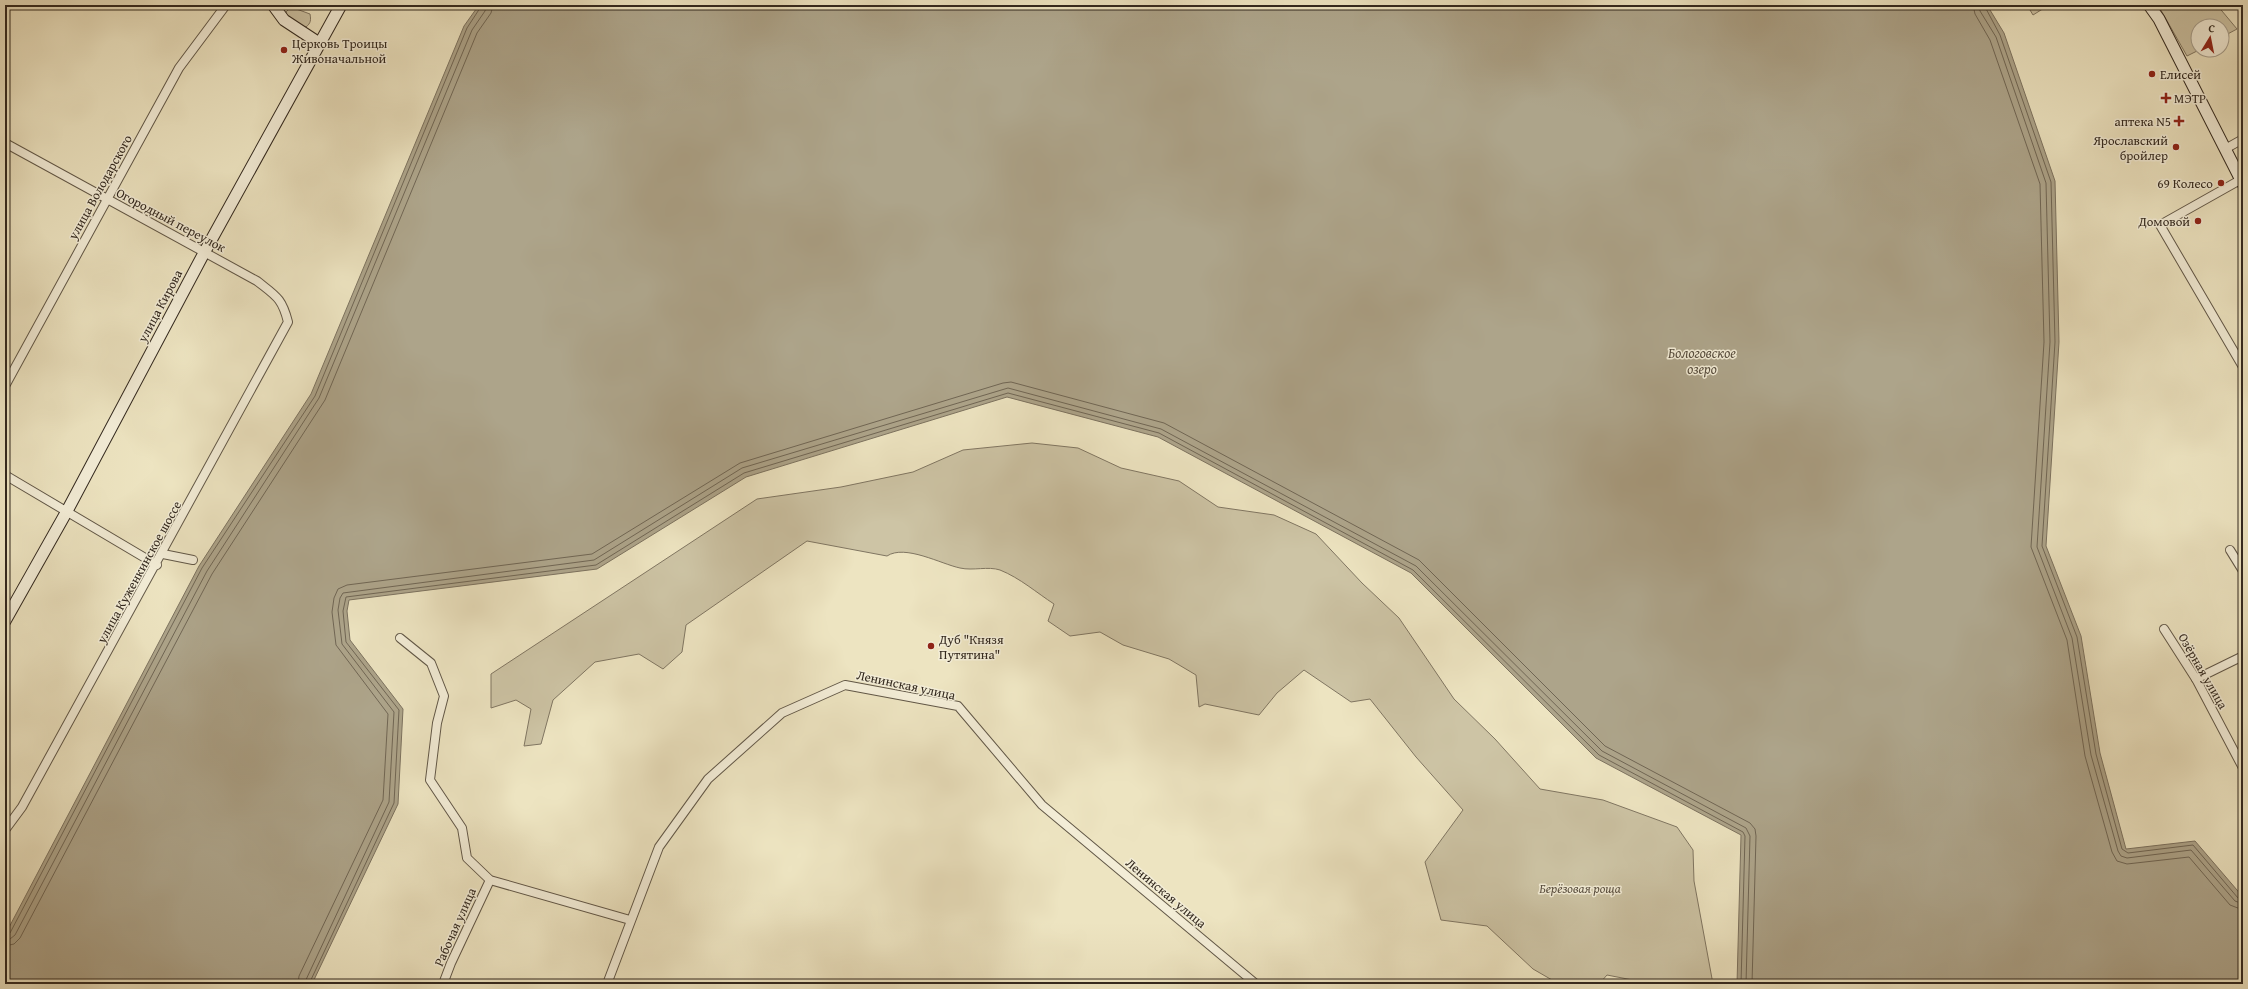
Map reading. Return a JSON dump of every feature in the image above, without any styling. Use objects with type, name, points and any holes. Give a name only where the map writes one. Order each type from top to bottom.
[{"type":"main road","points":[[273,5],[284,20],[320,43]]},
{"type":"main road","name":"улица Кирова","points":[[5,621],[67,511],[204,253],[296,89],[341,5]]},
{"type":"main road","points":[[2149,5],[2242,182]]},
{"type":"street","name":"улица Володарского","points":[[5,386],[179,68],[226,5]]},
{"type":"street","points":[[2225,150],[2243,139]]},
{"type":"street","name":"Огородный переулок","points":[[5,143],[204,253],[236,269],[275,295],[284,305],[288,322]]},
{"type":"street","points":[[2242,182],[2160,225],[2243,367]]},
{"type":"street","name":"улица Куженкинское шоссе","points":[[6,828],[22,807],[157,565],[288,322]]},
{"type":"street","points":[[5,474],[157,565]]},
{"type":"street","points":[[2230,550],[2243,570]]},
{"type":"street","points":[[163,554],[193,560]]},
{"type":"street","name":"Озёрная улица","points":[[2164,629],[2196,680],[2243,768]]},
{"type":"street","points":[[400,638],[431,663],[444,696],[437,723],[430,780],[462,828],[467,858],[490,880],[630,920]]},
{"type":"street","points":[[2196,680],[2243,656]]},
{"type":"street","name":"Ленинская улица","points":[[607,984],[658,847],[708,778],[782,713],[845,685],[958,706],[1042,805],[1256,984]]},
{"type":"street","name":"Рабочая улица","points":[[443,984],[451,963],[490,880]]},
{"type":"green space","points":[[2027,5],[2049,5],[2033,15]]},
{"type":"green space","points":[[2158,5],[2217,5],[2228,18],[2190,18],[2190,54],[2187,56]]},
{"type":"green space","points":[[291,7],[310,14],[310,21],[306,27],[299,26],[287,17],[286,12]]},
{"type":"green space","points":[[2230,21],[2237,29],[2230,33]]},
{"type":"green space","name":"Берёзовая роща","points":[[1032,443],[1078,448],[1121,468],[1179,481],[1218,507],[1274,515],[1316,534],[1362,583],[1399,618],[1454,699],[1495,739],[1540,789],[1603,800],[1677,827],[1693,850],[1694,881],[1713,984],[1653,984],[1607,975],[1599,984],[1559,984],[1533,969],[1487,926],[1441,920],[1425,862],[1463,810],[1416,757],[1370,699],[1351,702],[1304,670],[1277,693],[1259,715],[1205,704],[1199,707],[1196,675],[1169,659],[1123,645],[1100,632],[1070,636],[1048,621],[1054,604],[1014,577],[1000,570],[985,568],[965,569],[913,553],[903,552],[887,556],[807,541],[686,625],[682,652],[663,669],[639,654],[595,662],[553,700],[541,744],[524,746],[531,709],[516,700],[491,708],[491,674],[757,499],[841,487],[913,472],[963,450]]},
{"type":"water","name":"Бологовское озеро","points":[[479,5],[1987,5],[2004,33],[2055,181],[2059,342],[2046,546],[2081,636],[2100,753],[2126,849],[2195,841],[2243,897],[2243,984],[1737,984],[1741,835],[1596,758],[1411,573],[1158,437],[1007,397],[746,477],[597,569],[349,600],[347,611],[350,640],[403,709],[398,804],[312,984],[5,984],[5,935],[199,566],[311,394],[464,26]]},
{"type":"place","name":"Церковь Троицы Живоначальной","points":[[284,50]]},
{"type":"place","name":"Елисей","points":[[2152,74]]},
{"type":"place","name":"МЭТР","points":[[2166,98]]},
{"type":"place","name":"аптека N5","points":[[2179,121]]},
{"type":"place","name":"Ярославский бройлер","points":[[2176,147]]},
{"type":"place","name":"69 Колесо","points":[[2221,183]]},
{"type":"place","name":"Домовой","points":[[2198,221]]},
{"type":"place","name":"Дуб \"Князя Путятина\"","points":[[931,646]]}]
